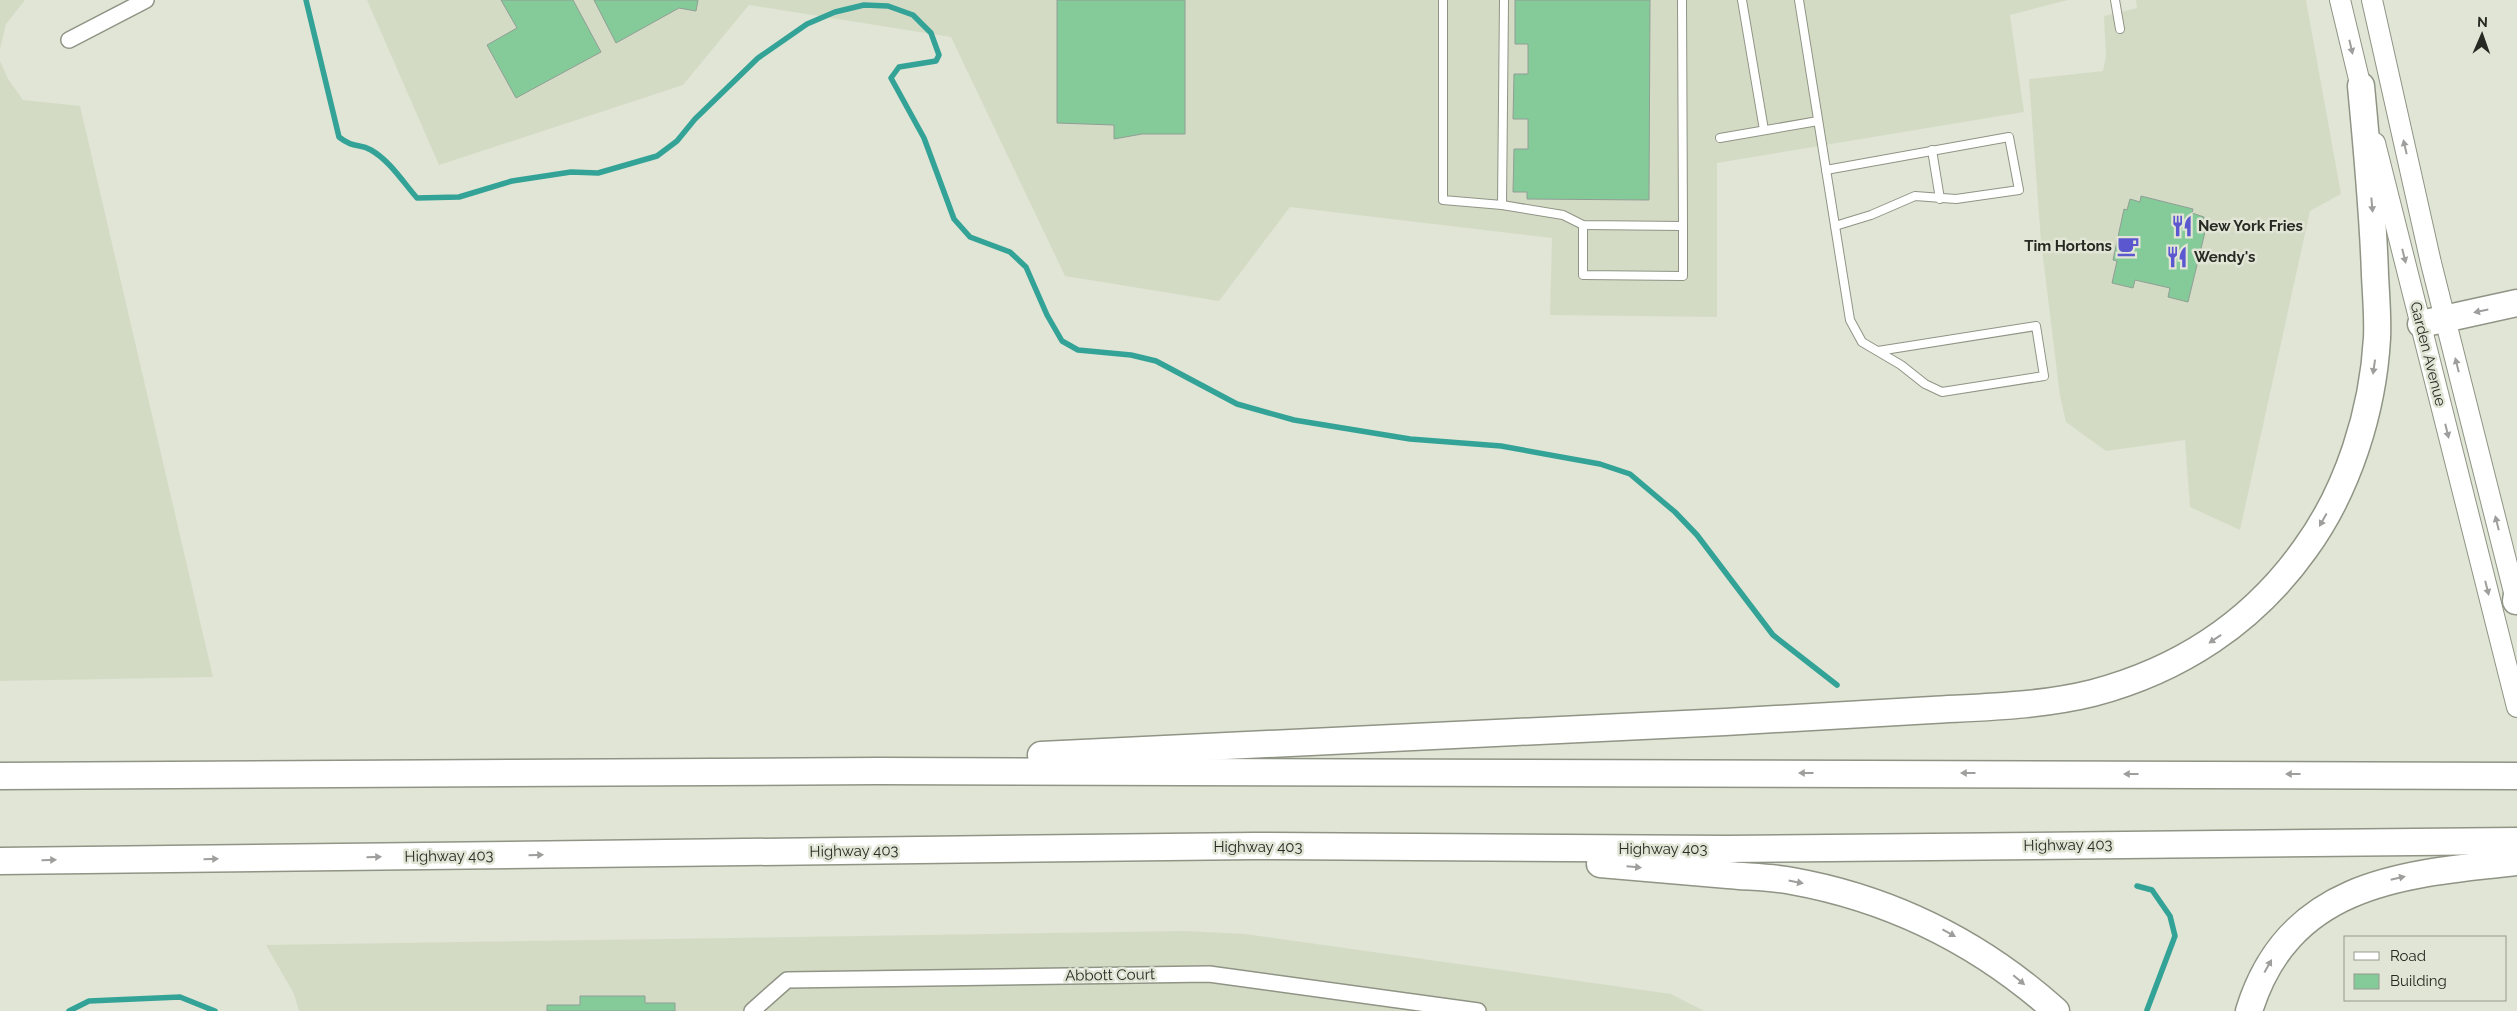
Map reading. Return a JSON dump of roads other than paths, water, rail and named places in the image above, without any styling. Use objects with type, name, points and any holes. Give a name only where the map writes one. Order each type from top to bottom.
[{"type":"highway","points":[[878,771],[947,759],[2007,706],[2096,692],[2168,665],[2214,640],[2248,613],[2273,589],[2307,547],[2323,520],[2338,491],[2355,446],[2368,399],[2377,335],[2374,231],[2361,86]]},
{"type":"highway","points":[[2433,322],[2517,303]]},
{"type":"highway","points":[[2329,774],[2376,764],[2517,758]]},
{"type":"highway","points":[[0,776],[878,771],[2517,776]]},
{"type":"highway","name":"Highway 403","points":[[0,861],[1254,846],[1727,849],[2517,841]]},
{"type":"highway","points":[[1254,846],[1299,858],[1589,863],[1790,880],[1849,893],[1911,915],[1950,934],[2005,968],[2056,1011]]},
{"type":"highway","points":[[2249,1011],[2256,987],[2276,951],[2309,917],[2349,895],[2378,883],[2426,872],[2517,862]]},
{"type":"main road","name":"Garden Avenue","points":[[2340,0],[2361,86],[2517,600]]},
{"type":"main road","name":"Garden Avenue","points":[[2372,0],[2430,263],[2433,322],[2517,707]]},
{"type":"street","points":[[69,40],[146,0]]},
{"type":"street","name":"Abbott Court","points":[[752,1011],[787,980],[1209,974],[1478,1011]]},
{"type":"lane","points":[[1443,0],[1443,200],[1502,205],[1563,215],[1583,225],[1683,226]]},
{"type":"lane","points":[[1502,205],[1504,0]]},
{"type":"lane","points":[[1583,225],[1583,275],[1683,276],[1682,0]]},
{"type":"lane","points":[[1742,0],[1764,130]]},
{"type":"lane","points":[[1798,0],[1850,320],[1862,342],[1925,384],[1942,392],[2044,376],[2036,326],[1878,351]]},
{"type":"lane","points":[[2115,0],[2120,29]]},
{"type":"lane","points":[[1720,138],[1818,121]]},
{"type":"lane","points":[[1826,170],[2009,136],[2019,190],[1940,199],[1915,196],[1870,215],[1835,226]]},
{"type":"lane","points":[[1932,150],[1940,199]]},
{"type":"waterway","points":[[306,0],[339,137],[353,145],[367,148],[378,155],[417,198],[459,197],[512,181],[571,172],[598,173],[657,156],[677,141],[695,119],[758,58],[807,24],[835,12],[864,5],[888,6],[913,15],[931,33],[939,55],[936,61],[899,67],[891,78],[924,138],[954,219],[970,237],[1010,252],[1026,267],[1047,315],[1062,341],[1078,350],[1131,355],[1156,361],[1237,404],[1294,420],[1410,439],[1501,446],[1600,464],[1630,474],[1675,512],[1697,535],[1773,635],[1837,685]]},
{"type":"waterway","points":[[2137,886],[2152,890],[2170,916],[2175,936],[2147,1010]]},
{"type":"waterway","points":[[69,1011],[89,1001],[180,997],[215,1011]]},
{"type":"place","name":"New York Fries","points":[[2182,226]]},
{"type":"place","name":"Tim Hortons","points":[[2128,246]]},
{"type":"place","name":"Wendy's","points":[[2177,257]]}]
